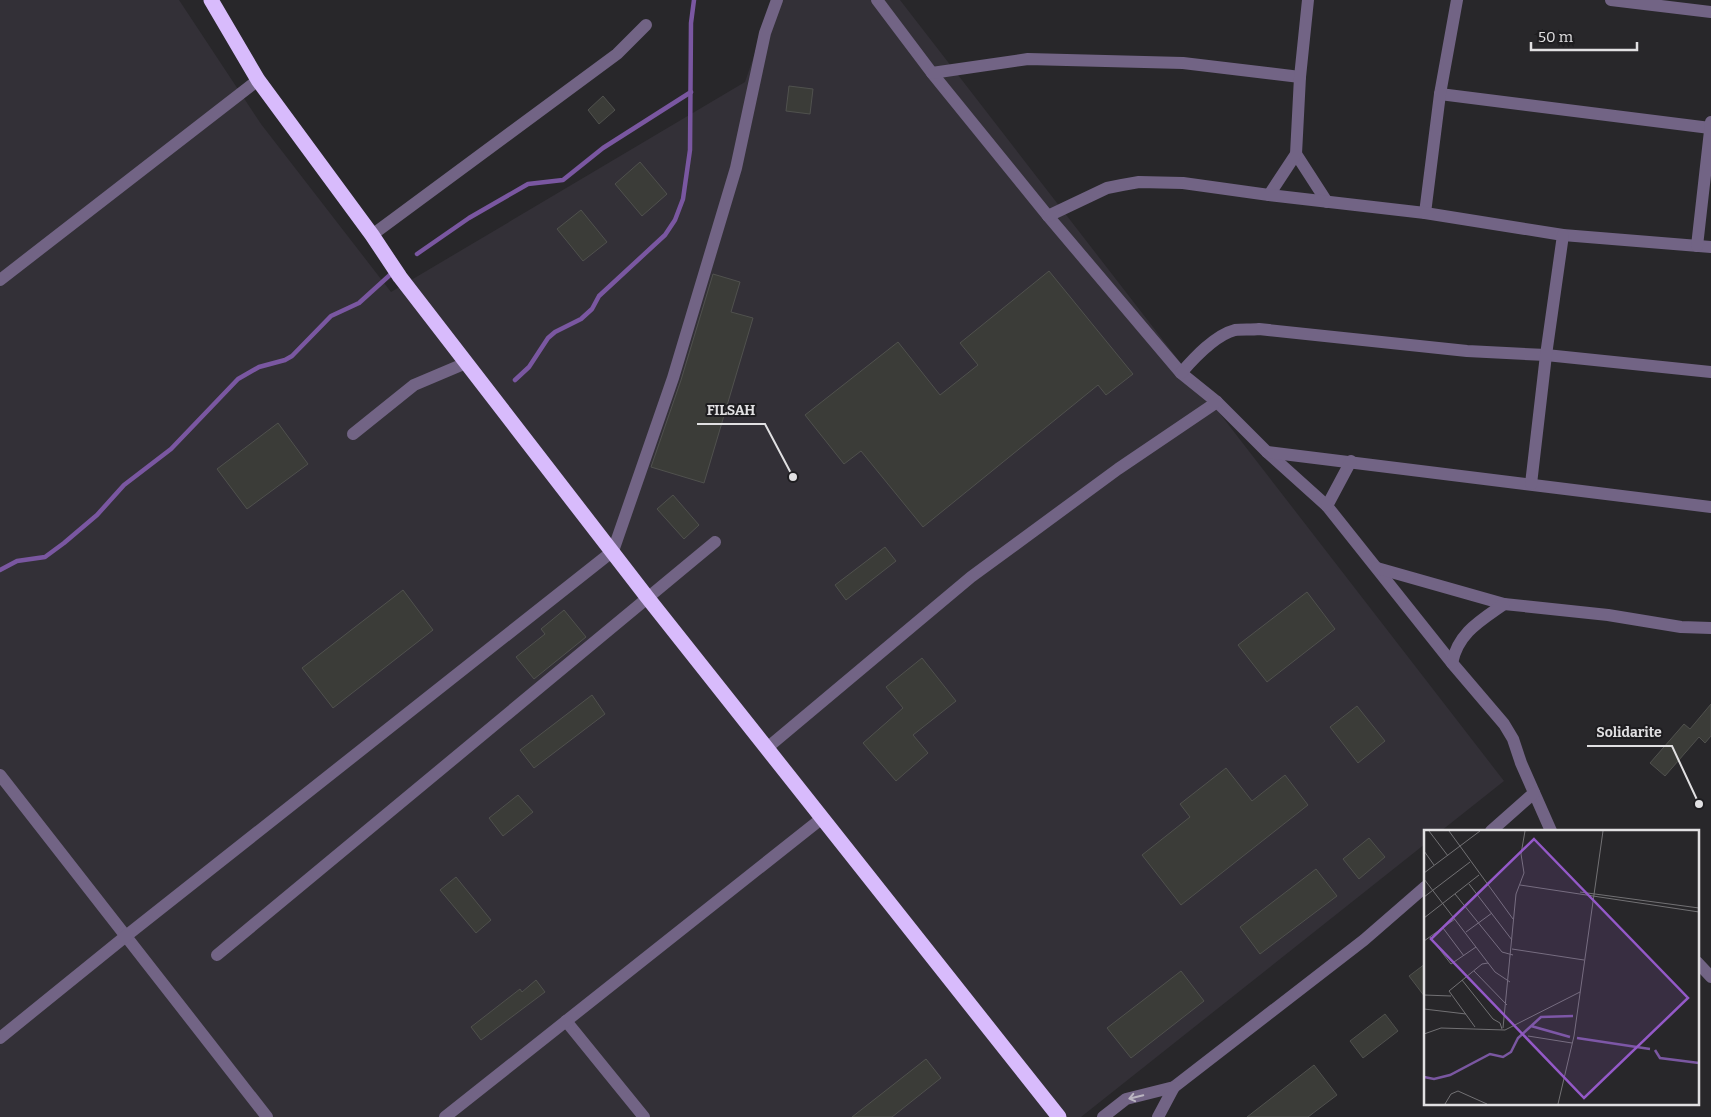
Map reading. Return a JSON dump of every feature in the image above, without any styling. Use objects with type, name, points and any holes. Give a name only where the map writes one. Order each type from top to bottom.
[{"type":"highway","points":[[211,0],[258,80],[372,235],[400,278],[821,818],[1059,1117]]},
{"type":"street","points":[[0,1038],[613,551],[673,378],[736,168],[765,33],[777,0]]},
{"type":"street","points":[[877,0],[932,73],[1048,216],[1181,373],[1217,402],[1266,452],[1327,506],[1452,663],[1509,730],[1521,763],[1552,830]]},
{"type":"street","points":[[1269,195],[1296,154],[1300,77],[1308,0]]},
{"type":"street","points":[[1425,213],[1440,94],[1457,0]]},
{"type":"street","points":[[1611,0],[1711,12]]},
{"type":"street","points":[[372,235],[617,54],[646,25]]},
{"type":"street","points":[[932,73],[1028,59],[1184,63],[1300,77]]},
{"type":"street","points":[[0,280],[258,80]]},
{"type":"street","points":[[1440,94],[1710,125],[1697,246]]},
{"type":"street","points":[[1296,154],[1327,202]]},
{"type":"street","points":[[1048,216],[1107,188],[1139,182],[1183,183],[1425,213],[1562,235],[1711,247]]},
{"type":"street","points":[[1531,484],[1562,235]]},
{"type":"street","points":[[1181,373],[1195,356],[1215,340],[1234,330],[1259,329],[1382,343],[1467,351],[1546,355],[1711,372]]},
{"type":"street","points":[[353,434],[414,385],[466,363]]},
{"type":"street","points":[[767,748],[971,577],[1118,469],[1217,402]]},
{"type":"street","points":[[1266,452],[1711,507]]},
{"type":"street","points":[[1327,506],[1351,461]]},
{"type":"street","points":[[217,955],[715,542]]},
{"type":"street","points":[[1377,568],[1504,604],[1608,615],[1681,627],[1711,628]]},
{"type":"street","points":[[1452,663],[1454,650],[1463,636],[1504,604]]},
{"type":"street","points":[[0,775],[267,1117]]},
{"type":"street","points":[[1492,830],[1534,793]]},
{"type":"street","points":[[445,1117],[821,818]]},
{"type":"street","points":[[1103,1117],[1126,1099],[1174,1087],[1364,940],[1424,888]]},
{"type":"street","points":[[1698,963],[1711,977]]},
{"type":"street","points":[[566,1020],[644,1117]]},
{"type":"street","points":[[1158,1117],[1174,1087]]},
{"type":"shaded area","points":[[0,0],[179,0],[261,124],[391,292],[745,82],[773,0],[900,0],[1504,781],[1442,830],[1424,830],[1424,845],[1081,1117],[0,1117]]},
{"type":"building","points":[[789,86],[813,89],[810,114],[786,111]]},
{"type":"building","points":[[603,96],[615,110],[599,124],[588,110]]},
{"type":"building","points":[[640,162],[667,194],[642,216],[615,184]]},
{"type":"building","points":[[581,210],[607,242],[583,261],[557,229]]},
{"type":"building","points":[[1049,271],[1133,374],[1106,395],[1098,385],[923,527],[861,451],[844,464],[805,415],[898,342],[940,395],[978,365],[960,343]]},
{"type":"building","points":[[713,274],[740,282],[731,312],[753,318],[704,483],[651,467],[681,380]]},
{"type":"building","points":[[278,423],[308,464],[247,509],[217,469]]},
{"type":"building","points":[[673,495],[699,525],[684,539],[657,509]]},
{"type":"building","points":[[885,547],[896,561],[846,600],[835,585]]},
{"type":"building","points":[[403,590],[433,630],[333,708],[302,668]]},
{"type":"building","points":[[1307,592],[1335,629],[1267,682],[1238,645]]},
{"type":"building","points":[[564,610],[586,637],[534,679],[516,657],[545,634],[541,629]]},
{"type":"building","points":[[922,658],[956,701],[913,735],[928,753],[896,781],[863,743],[903,708],[886,687]]},
{"type":"building","points":[[592,695],[605,714],[534,768],[520,750]]},
{"type":"building","points":[[1711,704],[1711,736],[1705,743],[1699,737],[1665,776],[1650,763],[1684,724],[1690,729]]},
{"type":"building","points":[[1357,706],[1385,741],[1358,763],[1330,727]]},
{"type":"building","points":[[1226,768],[1252,801],[1285,775],[1308,805],[1181,905],[1142,855],[1190,817],[1180,804]]},
{"type":"building","points":[[518,795],[533,812],[503,836],[489,818]]},
{"type":"building","points":[[1369,838],[1385,857],[1359,879],[1343,859]]},
{"type":"building","points":[[1316,869],[1337,896],[1260,954],[1240,927]]},
{"type":"building","points":[[456,877],[491,920],[476,933],[440,890]]},
{"type":"building","points":[[1424,965],[1424,996],[1409,976]]},
{"type":"building","points":[[1181,971],[1204,1001],[1131,1058],[1107,1028]]},
{"type":"building","points":[[536,980],[545,992],[481,1040],[471,1027],[520,989],[522,992]]},
{"type":"building","points":[[1385,1014],[1398,1031],[1363,1058],[1350,1041]]},
{"type":"building","points":[[926,1059],[941,1078],[892,1117],[852,1117]]},
{"type":"building","points":[[1314,1065],[1337,1095],[1308,1117],[1247,1117]]},
{"type":"waterway","points":[[515,380],[529,367],[548,338],[555,332],[581,319],[592,309],[599,296],[665,235],[675,220],[683,199],[690,150],[691,23],[694,0]]},
{"type":"waterway","points":[[417,254],[469,218],[528,184],[563,180],[603,148],[691,92]]},
{"type":"waterway","points":[[0,570],[17,561],[45,557],[64,543],[97,515],[124,485],[171,449],[238,379],[259,367],[285,360],[292,356],[331,316],[359,303],[391,274]]},
{"type":"place","name":"FILSAH","points":[[793,477]]},
{"type":"place","name":"Solidarite","points":[[1699,804]]}]
